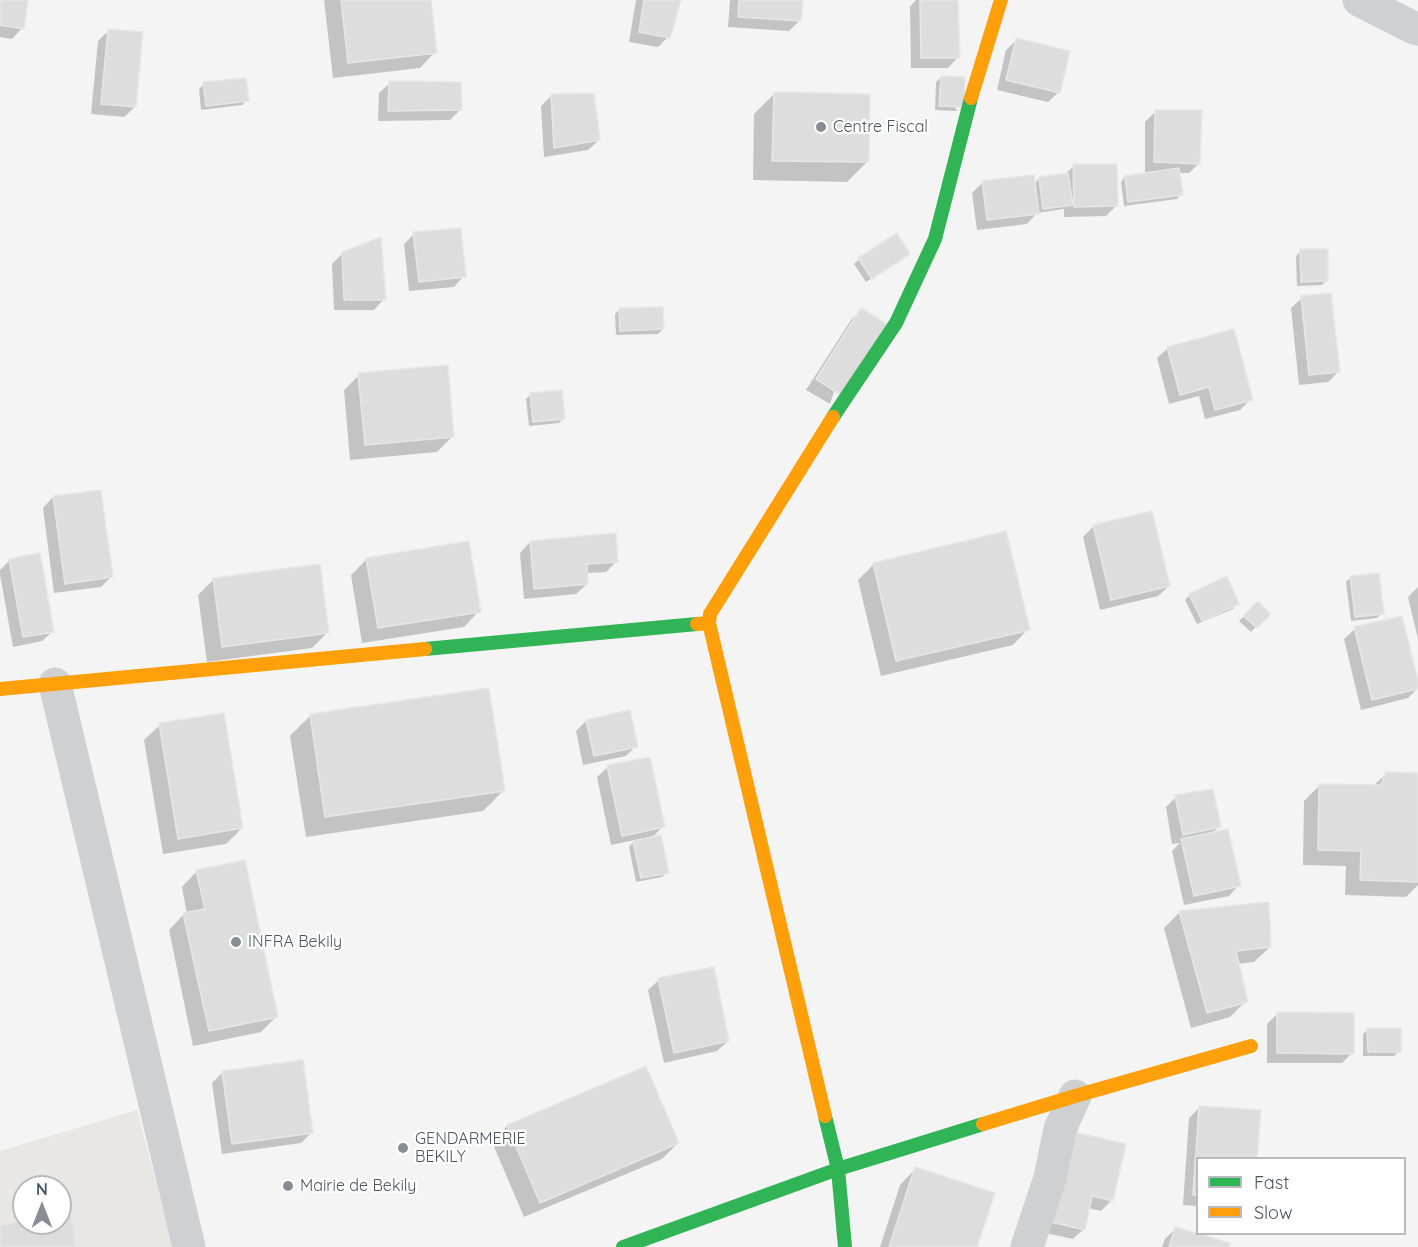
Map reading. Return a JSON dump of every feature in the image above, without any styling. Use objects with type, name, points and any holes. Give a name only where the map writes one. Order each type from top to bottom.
[{"type":"street","points":[[845,1247],[838,1169],[709,623],[710,614],[817,441],[896,323],[935,239],[975,80],[1001,0]]},
{"type":"street","points":[[1359,0],[1418,28]]},
{"type":"street","points":[[0,689],[709,623]]},
{"type":"street","points":[[55,684],[189,1247]]},
{"type":"street","points":[[623,1247],[838,1169],[1075,1096],[1251,1046]]},
{"type":"street","points":[[1028,1247],[1050,1178],[1060,1129],[1075,1096]]},
{"type":"shaded area","points":[[137,1110],[173,1247],[0,1247],[0,1151]]},
{"type":"building","points":[[0,0],[28,0],[24,29],[0,25]]},
{"type":"building","points":[[341,0],[431,0],[437,53],[348,63]]},
{"type":"building","points":[[644,0],[681,0],[670,38],[639,32]]},
{"type":"building","points":[[739,0],[803,0],[801,21],[738,17]]},
{"type":"building","points":[[920,0],[958,0],[960,58],[921,58]]},
{"type":"building","points":[[108,29],[143,32],[136,107],[101,104]]},
{"type":"building","points":[[1016,38],[1070,51],[1060,93],[1006,80]]},
{"type":"building","points":[[941,76],[965,77],[964,107],[939,106]]},
{"type":"building","points":[[246,78],[249,101],[206,106],[203,82]]},
{"type":"building","points":[[389,81],[461,82],[462,110],[388,111]]},
{"type":"building","name":"Centre Fiscal","points":[[774,92],[870,94],[869,162],[772,161]]},
{"type":"building","points":[[594,93],[600,140],[554,148],[551,94]]},
{"type":"building","points":[[1155,110],[1202,110],[1200,164],[1154,162]]},
{"type":"building","points":[[1073,164],[1117,164],[1118,206],[1074,207]]},
{"type":"building","points":[[1179,168],[1183,195],[1128,202],[1125,176]]},
{"type":"building","points":[[1068,173],[1073,205],[1043,209],[1039,177]]},
{"type":"building","points":[[1034,175],[1039,214],[987,220],[982,181]]},
{"type":"building","points":[[461,228],[466,277],[419,282],[413,232]]},
{"type":"building","points":[[897,233],[910,254],[872,279],[858,258]]},
{"type":"building","points":[[381,237],[386,300],[344,300],[342,252]]},
{"type":"building","points":[[1300,249],[1328,249],[1328,281],[1301,282]]},
{"type":"building","points":[[1331,293],[1340,372],[1309,375],[1301,296]]},
{"type":"building","points":[[663,307],[664,329],[620,331],[619,308]]},
{"type":"building","points":[[861,308],[887,324],[841,395],[816,379]]},
{"type":"building","points":[[1234,329],[1253,400],[1215,410],[1209,387],[1180,395],[1167,347]]},
{"type":"building","points":[[448,365],[454,437],[365,445],[358,373]]},
{"type":"building","points":[[562,390],[565,419],[533,422],[530,393]]},
{"type":"building","points":[[101,490],[113,577],[65,584],[53,496]]},
{"type":"building","points":[[1152,511],[1170,586],[1111,600],[1093,525]]},
{"type":"building","points":[[1006,531],[1030,630],[896,661],[873,563]]},
{"type":"building","points":[[616,533],[618,562],[587,564],[588,584],[534,589],[530,541]]},
{"type":"building","points":[[469,541],[481,612],[378,628],[366,558]]},
{"type":"building","points":[[40,553],[54,632],[23,637],[9,559]]},
{"type":"building","points":[[320,564],[329,633],[222,647],[213,578]]},
{"type":"building","points":[[1379,573],[1384,614],[1355,617],[1350,576]]},
{"type":"building","points":[[1227,576],[1239,604],[1202,621],[1189,594]]},
{"type":"building","points":[[1258,601],[1271,614],[1257,628],[1243,616]]},
{"type":"building","points":[[1402,616],[1418,689],[1372,700],[1354,627]]},
{"type":"building","points":[[489,688],[505,791],[325,817],[310,714]]},
{"type":"building","points":[[630,710],[638,747],[594,756],[586,720]]},
{"type":"building","points":[[224,713],[243,828],[178,839],[159,723]]},
{"type":"building","points":[[650,757],[665,827],[622,836],[607,765]]},
{"type":"building","points":[[1386,772],[1418,773],[1418,882],[1360,880],[1361,851],[1318,850],[1319,784],[1381,785]]},
{"type":"building","points":[[1213,789],[1221,827],[1183,835],[1175,795]]},
{"type":"building","points":[[1228,829],[1241,886],[1194,896],[1181,839]]},
{"type":"building","points":[[661,835],[669,873],[641,878],[633,841]]},
{"type":"building","points":[[245,860],[278,1017],[209,1031],[183,913],[205,909],[196,870]]},
{"type":"building","points":[[1269,902],[1271,947],[1236,951],[1248,1002],[1207,1013],[1179,911]]},
{"type":"building","points":[[714,967],[729,1041],[674,1053],[658,978]]},
{"type":"building","points":[[1277,1012],[1354,1013],[1354,1054],[1277,1053]]},
{"type":"building","points":[[1367,1028],[1401,1028],[1401,1052],[1368,1052]]},
{"type":"building","points":[[303,1060],[313,1133],[232,1144],[222,1071]]},
{"type":"building","points":[[646,1066],[679,1143],[540,1203],[507,1125]]},
{"type":"building","points":[[1199,1106],[1261,1110],[1257,1157],[1196,1157],[1196,1196],[1193,1195]]},
{"type":"building","points":[[1060,1129],[1126,1144],[1113,1201],[1092,1196],[1085,1230],[1051,1222]]},
{"type":"building","points":[[915,1167],[995,1193],[977,1247],[889,1247]]},
{"type":"building","points":[[72,1221],[76,1247],[0,1247],[0,1225],[12,1223],[12,1235],[72,1235]]},
{"type":"building","points":[[1175,1227],[1196,1235],[1230,1243],[1229,1247],[1169,1247]]},
{"type":"traffic: fast","points":[[833,417],[896,323],[935,239],[971,98]]},
{"type":"traffic: fast","points":[[425,649],[697,624]]},
{"type":"traffic: fast","points":[[825,1116],[838,1169],[845,1247]]},
{"type":"traffic: fast","points":[[623,1247],[838,1169],[983,1124]]},
{"type":"traffic: slow","points":[[971,98],[1001,0]]},
{"type":"traffic: slow","points":[[697,624],[709,623],[710,614],[833,417]]},
{"type":"traffic: slow","points":[[709,623],[825,1116]]},
{"type":"traffic: slow","points":[[0,689],[425,649]]},
{"type":"traffic: slow","points":[[983,1124],[1251,1046]]},
{"type":"place","name":"Centre Fiscal","points":[[821,127]]},
{"type":"place","name":"INFRA Bekily","points":[[236,942]]},
{"type":"place","name":"GENDARMERIE BEKILY","points":[[403,1148]]},
{"type":"place","name":"Mairie de Bekily","points":[[288,1186]]}]
